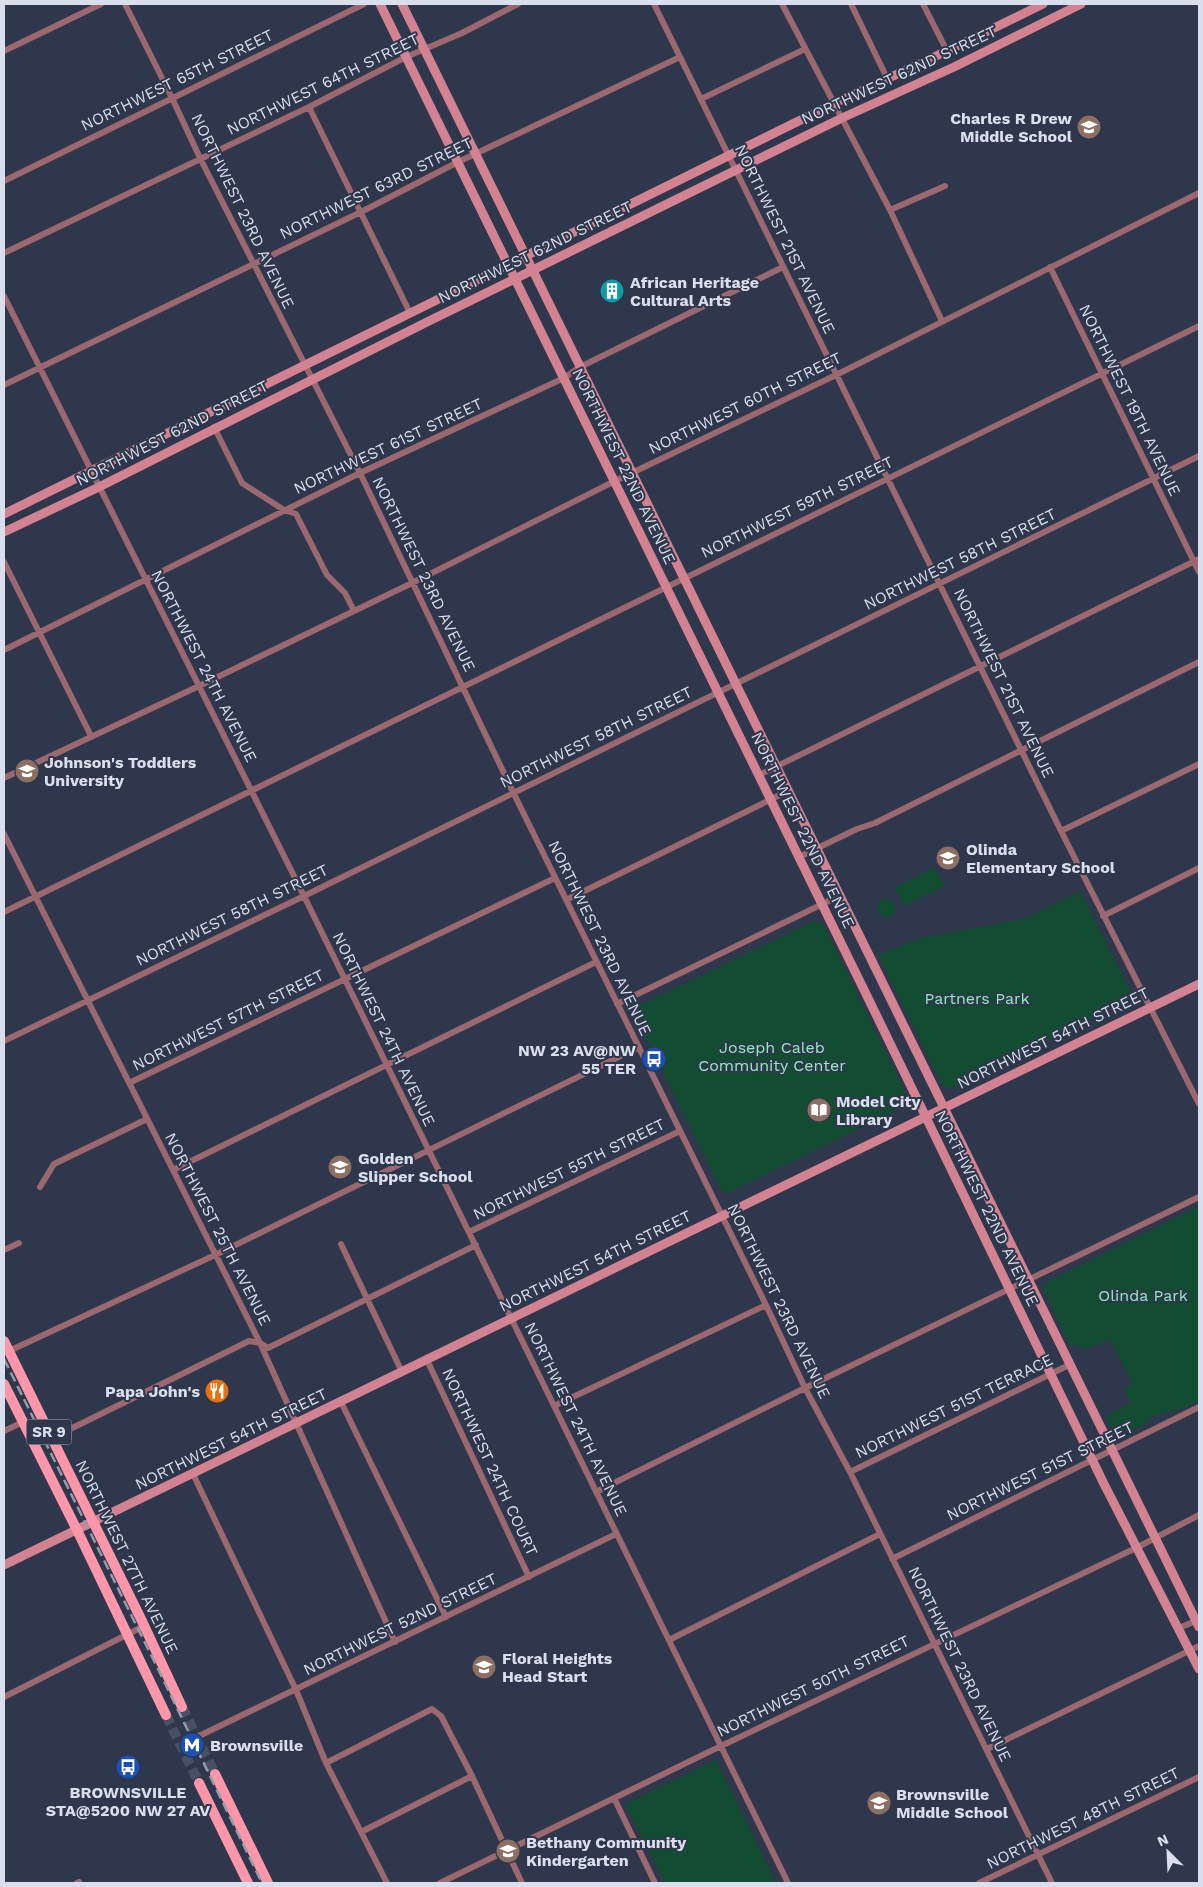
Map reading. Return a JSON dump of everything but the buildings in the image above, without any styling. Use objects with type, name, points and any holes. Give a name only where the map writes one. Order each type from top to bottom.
[{"type":"main road","name":"NORTHWEST 22ND AVENUE","points":[[380,4],[719,693],[1093,1461],[1199,1669]]},
{"type":"main road","name":"NORTHWEST 22ND AVENUE","points":[[402,4],[839,896],[1198,1622]]},
{"type":"main road","name":"NORTHWEST 62ND STREET","points":[[4,514],[835,103],[1043,4]]},
{"type":"main road","name":"NORTHWEST 62ND STREET","points":[[4,532],[515,278],[842,118],[1081,4]]},
{"type":"main road","name":"NORTHWEST 54TH STREET","points":[[4,1565],[1199,984]]},
{"type":"main road","name":"NORTHWEST 27TH AVENUE","points":[[4,1341],[182,1707]]},
{"type":"main road","name":"NORTHWEST 27TH AVENUE","points":[[4,1384],[166,1715]]},
{"type":"main road","points":[[215,1774],[268,1883]]},
{"type":"main road","points":[[199,1783],[248,1883]]},
{"type":"main road","points":[[219,1825],[231,1820],[241,1827]]},
{"type":"street","points":[[4,51],[101,4]]},
{"type":"street","name":"NORTHWEST 23RD AVENUE","points":[[125,4],[200,158],[360,473],[513,792],[805,1388],[850,1472],[1052,1883]]},
{"type":"street","name":"NORTHWEST 65TH STREET","points":[[4,181],[364,4]]},
{"type":"street","name":"NORTHWEST 64TH STREET","points":[[4,253],[309,107],[406,57],[462,33],[518,4]]},
{"type":"street","name":"NORTHWEST 21ST AVENUE","points":[[654,4],[1103,916],[1197,1094],[1199,1104]]},
{"type":"street","points":[[782,4],[890,210],[942,321]]},
{"type":"street","points":[[851,4],[887,78]]},
{"type":"street","points":[[923,4],[947,51]]},
{"type":"street","points":[[701,99],[805,49]]},
{"type":"street","name":"NORTHWEST 63RD STREET","points":[[4,385],[361,212],[458,162],[680,57]]},
{"type":"street","points":[[309,107],[410,313]]},
{"type":"street","points":[[890,210],[945,186]]},
{"type":"street","name":"NORTHWEST 60TH STREET","points":[[4,778],[354,611],[615,481],[836,375],[1199,193]]},
{"type":"street","name":"NORTHWEST 19TH AVENUE","points":[[1050,267],[1154,479],[1197,560],[1199,572]]},
{"type":"street","name":"NORTHWEST 61ST STREET","points":[[4,650],[284,510],[564,378],[580,367],[784,268]]},
{"type":"street","name":"NORTHWEST 24TH AVENUE","points":[[4,296],[387,1064],[788,1883]]},
{"type":"street","name":"NORTHWEST 59TH STREET","points":[[4,912],[251,789],[667,588],[1199,326]]},
{"type":"street","points":[[214,427],[242,483],[284,510],[296,514],[327,575],[345,593],[354,611]]},
{"type":"street","name":"NORTHWEST 58TH STREET","points":[[4,1041],[719,693],[1199,456]]},
{"type":"street","points":[[759,775],[1197,560]]},
{"type":"street","points":[[4,562],[91,736]]},
{"type":"street","points":[[799,857],[857,829],[876,823],[1199,662]]},
{"type":"street","points":[[1061,831],[1199,764]]},
{"type":"street","points":[[566,900],[788,791]]},
{"type":"street","name":"NORTHWEST 25TH AVENUE","points":[[4,834],[34,897],[88,1000],[260,1343],[395,1642]]},
{"type":"street","points":[[1103,916],[1199,868]]},
{"type":"street","name":"NORTHWEST 57TH STREET","points":[[129,1083],[555,878]]},
{"type":"street","points":[[617,1004],[839,896]]},
{"type":"street","points":[[173,1170],[596,962]]},
{"type":"street","points":[[9,1351],[215,1255],[639,1047]]},
{"type":"street","points":[[40,1187],[54,1164],[147,1119]]},
{"type":"street","name":"NORTHWEST 55TH STREET","points":[[469,1232],[680,1131]]},
{"type":"street","points":[[596,1492],[805,1388],[1199,1197]]},
{"type":"street","points":[[4,1250],[19,1243]]},
{"type":"street","points":[[341,1244],[402,1372]]},
{"type":"street","name":"NORTHWEST 55TH STREET","points":[[367,1300],[476,1245]]},
{"type":"street","points":[[52,1438],[249,1342],[260,1343],[268,1348],[367,1300]]},
{"type":"street","points":[[554,1406],[766,1305]]},
{"type":"street","name":"NORTHWEST 24TH COURT","points":[[427,1360],[529,1577]]},
{"type":"street","name":"NORTHWEST 51ST TERRACE","points":[[850,1472],[1071,1364]]},
{"type":"street","points":[[341,1402],[446,1617]]},
{"type":"street","name":"NORTHWEST 51ST STREET","points":[[892,1559],[1199,1407]]},
{"type":"street","points":[[4,1431],[23,1422]]},
{"type":"street","points":[[193,1474],[296,1690],[326,1763],[387,1883]]},
{"type":"street","name":"NORTHWEST 50TH STREET","points":[[440,1883],[721,1746],[1136,1548],[1199,1515]]},
{"type":"street","name":"NORTHWEST 52ND STREET","points":[[196,1737],[616,1534]]},
{"type":"street","points":[[669,1640],[880,1534]]},
{"type":"street","points":[[1179,1628],[1198,1622]]},
{"type":"street","points":[[4,1696],[144,1626]]},
{"type":"street","points":[[987,1749],[1199,1646]]},
{"type":"street","points":[[326,1763],[432,1709],[441,1716],[472,1776],[522,1883]]},
{"type":"street","points":[[361,1832],[472,1776]]},
{"type":"street","name":"NORTHWEST 48TH STREET","points":[[979,1883],[1199,1777]]},
{"type":"street","points":[[614,1798],[655,1883]]},
{"type":"green space","points":[[935,867],[944,886],[904,906],[895,887]]},
{"type":"green space","name":"Partners Park","points":[[1080,891],[1134,998],[952,1088],[943,1087],[878,955],[918,939],[1027,918]]},
{"type":"green space","points":[[886,899],[892,902],[895,908],[892,914],[886,917],[880,914],[877,908],[880,902]]},
{"type":"green space","name":"Joseph Caleb Community Center","points":[[814,921],[823,924],[908,1098],[905,1106],[730,1192],[725,1192],[721,1189],[635,1016],[635,1010],[639,1006]]},
{"type":"green space","name":"Olinda Park","points":[[1199,1206],[1199,1401],[1185,1408],[1153,1416],[1138,1429],[1128,1432],[1112,1428],[1105,1416],[1131,1403],[1124,1389],[1133,1384],[1110,1339],[1086,1349],[1069,1344],[1043,1286],[1049,1281]]},
{"type":"green space","points":[[716,1760],[776,1883],[665,1883],[625,1804]]},
{"type":"tunnel","points":[[182,1707],[215,1774]]},
{"type":"tunnel","points":[[166,1715],[199,1783]]},
{"type":"railway","points":[[4,1359],[262,1883]]},
{"type":"place","name":"Charles R Drew Middle School","points":[[1089,127]]},
{"type":"place","name":"African Heritage Cultural Arts","points":[[612,291]]},
{"type":"place","name":"Johnson's Toddlers University","points":[[27,771]]},
{"type":"place","name":"Olinda Elementary School","points":[[948,858]]},
{"type":"place","name":"NW 23 AV@NW 55 TER","points":[[654,1059]]},
{"type":"place","name":"Model City Library","points":[[819,1110]]},
{"type":"place","name":"Golden Slipper School","points":[[340,1167]]},
{"type":"place","name":"Papa John's","points":[[217,1391]]},
{"type":"place","name":"Floral Heights Head Start","points":[[484,1667]]},
{"type":"place","name":"Brownsville","points":[[192,1745]]},
{"type":"place","name":"BROWNSVILLE STA@5200 NW 27 AV","points":[[128,1767]]},
{"type":"place","name":"Brownsville Middle School","points":[[879,1803]]},
{"type":"place","name":"Bethany Community Kindergarten","points":[[508,1851]]}]
